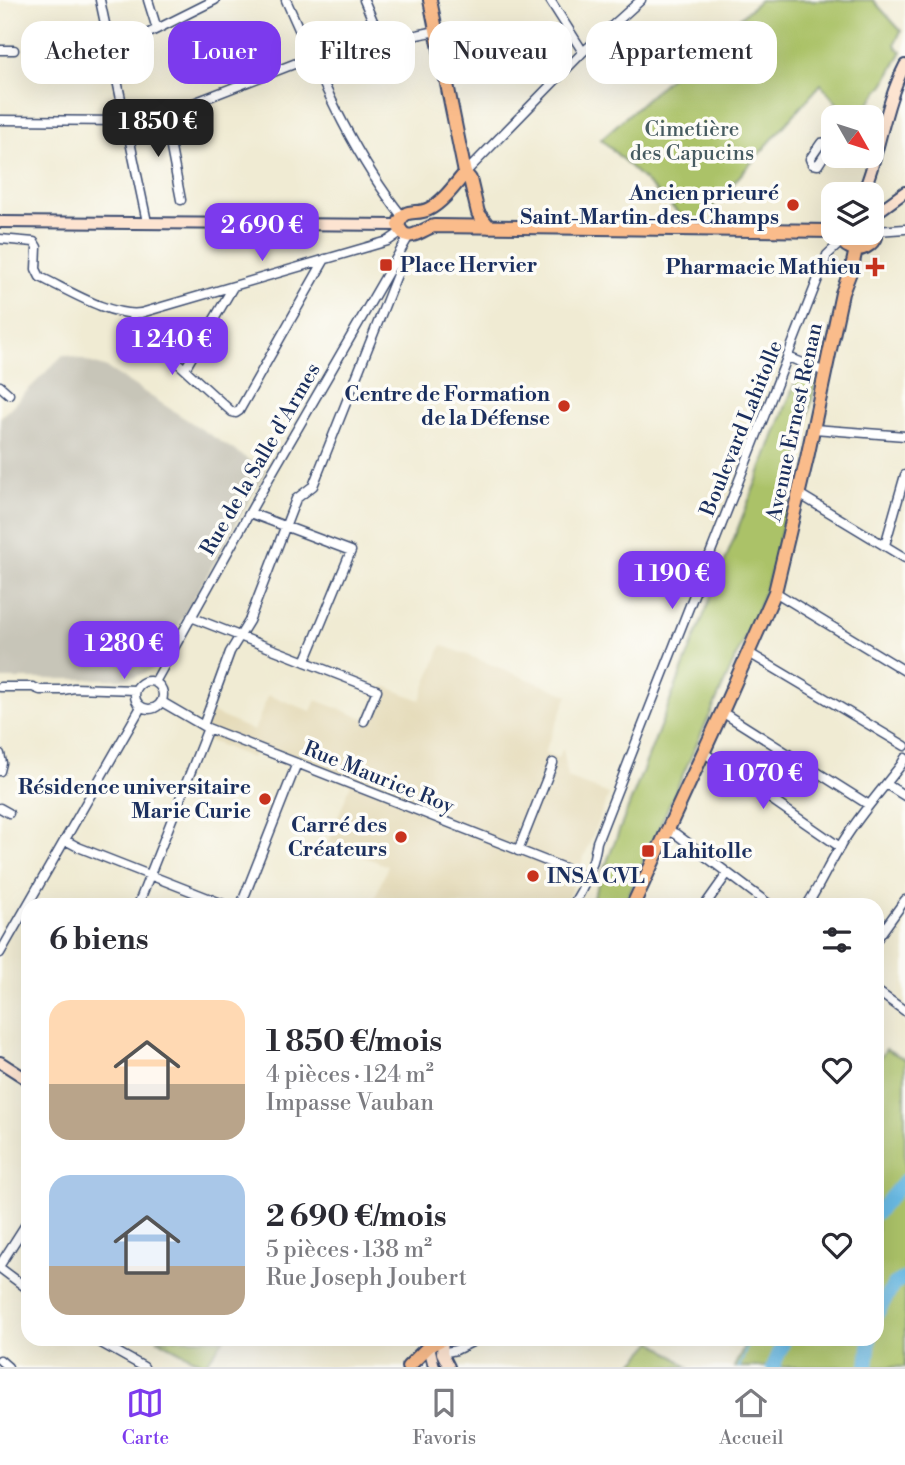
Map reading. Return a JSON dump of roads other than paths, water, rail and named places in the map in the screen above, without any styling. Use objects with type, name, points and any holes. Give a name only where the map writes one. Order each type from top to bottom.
[{"type":"main road","points":[[430,0],[434,21]]},
{"type":"main road","points":[[447,84],[465,173],[470,178],[478,214],[489,227]]},
{"type":"main road","points":[[465,173],[430,209],[407,212],[399,224],[414,236],[434,226],[821,239]]},
{"type":"main road","points":[[453,187],[461,185],[467,188],[475,201],[474,212],[468,223],[459,227]]},
{"type":"main road","name":"Avenue Ernest Renan","points":[[636,898],[775,592],[814,429],[842,293],[843,245]]},
{"type":"main road","points":[[408,1367],[432,1346]]},
{"type":"street","points":[[100,0],[104,21]]},
{"type":"street","points":[[148,0],[157,29]]},
{"type":"street","points":[[154,30],[215,0]]},
{"type":"street","points":[[286,0],[295,21]]},
{"type":"street","points":[[364,0],[374,21]]},
{"type":"street","points":[[550,0],[583,52]]},
{"type":"street","points":[[465,173],[583,52],[641,0]]},
{"type":"street","points":[[0,50],[14,50]]},
{"type":"street","points":[[0,120],[126,121],[186,106],[295,64]]},
{"type":"street","points":[[884,115],[905,65]]},
{"type":"street","points":[[118,84],[147,222]]},
{"type":"street","points":[[324,84],[349,135],[399,224]]},
{"type":"street","points":[[164,112],[181,200]]},
{"type":"street","points":[[884,207],[905,192]]},
{"type":"street","points":[[0,222],[399,224]]},
{"type":"street","points":[[0,239],[34,242],[37,247],[36,269],[40,277],[111,311],[131,314],[388,241],[399,224]]},
{"type":"street","name":"Rue de la Salle d'Armes","points":[[155,682],[398,254],[399,224]]},
{"type":"street","points":[[884,230],[905,229]]},
{"type":"street","name":"Boulevard Lahitolle","points":[[577,898],[827,255],[838,245]]},
{"type":"street","points":[[131,314],[136,325],[236,414],[325,259]]},
{"type":"street","points":[[141,898],[230,652],[249,621],[296,499],[313,486],[402,262]]},
{"type":"street","points":[[185,369],[233,287]]},
{"type":"street","points":[[788,357],[825,372]]},
{"type":"street","points":[[0,386],[9,394]]},
{"type":"street","points":[[814,429],[905,436]]},
{"type":"street","points":[[885,545],[905,475]]},
{"type":"street","points":[[799,494],[905,558]]},
{"type":"street","points":[[250,513],[351,551],[305,662]]},
{"type":"street","points":[[775,592],[905,671]]},
{"type":"street","points":[[191,617],[377,690],[364,722]]},
{"type":"street","points":[[749,653],[905,746]]},
{"type":"street","points":[[144,682],[155,682],[162,691],[162,702],[156,708],[141,707],[135,696],[136,690],[144,682]]},
{"type":"street","points":[[0,687],[33,687],[40,690],[136,690]]},
{"type":"street","name":"Rue Maurice Roy","points":[[162,702],[205,727],[587,877]]},
{"type":"street","points":[[32,898],[141,707]]},
{"type":"street","points":[[722,712],[869,805]]},
{"type":"street","points":[[703,752],[839,847]]},
{"type":"street","points":[[0,754],[0,771]]},
{"type":"street","points":[[811,898],[839,847],[905,758]]},
{"type":"street","points":[[244,898],[297,763]]},
{"type":"street","points":[[518,851],[553,763]]},
{"type":"street","points":[[886,784],[905,796]]},
{"type":"street","points":[[0,808],[9,813]]},
{"type":"street","points":[[667,830],[760,898]]},
{"type":"street","points":[[65,840],[208,898]]},
{"type":"street","points":[[710,898],[727,874]]},
{"type":"street","points":[[884,929],[905,900]]},
{"type":"street","points":[[0,953],[21,916]]},
{"type":"street","points":[[884,996],[902,1009]]},
{"type":"street","points":[[0,1062],[21,1076]]},
{"type":"street","points":[[21,1232],[0,1267],[21,1284]]},
{"type":"street","points":[[106,1346],[144,1367]]},
{"type":"street","points":[[435,1346],[435,1367]]},
{"type":"street","points":[[436,1346],[442,1367]]},
{"type":"street","points":[[437,1346],[449,1367]]},
{"type":"street","points":[[444,1346],[456,1350],[464,1346]]},
{"type":"street","points":[[0,1360],[8,1367]]},
{"type":"waterway","points":[[884,1205],[905,1180]]},
{"type":"waterway","points":[[884,1302],[894,1284],[905,1278]]},
{"type":"waterway","points":[[739,1367],[747,1346]]},
{"type":"waterway","points":[[773,1367],[782,1346]]},
{"type":"waterway","points":[[867,1367],[869,1346]]},
{"type":"place","name":"Ancien prieuré Saint-Martin-des-Champs","points":[[793,205]]},
{"type":"place","name":"Place Hervier","points":[[386,265]]},
{"type":"place","name":"Pharmacie Mathieu","points":[[875,267]]},
{"type":"place","name":"Centre de Formation de la Défense","points":[[564,406]]},
{"type":"place","name":"Résidence universitaire Marie Curie","points":[[265,799]]},
{"type":"place","name":"Carré des Créateurs","points":[[401,837]]},
{"type":"place","name":"Lahitolle","points":[[648,851]]},
{"type":"place","name":"INSA CVL","points":[[533,876]]},
{"type":"park label","name":"Cimetière des Capucins","points":[[692,141]]}]
